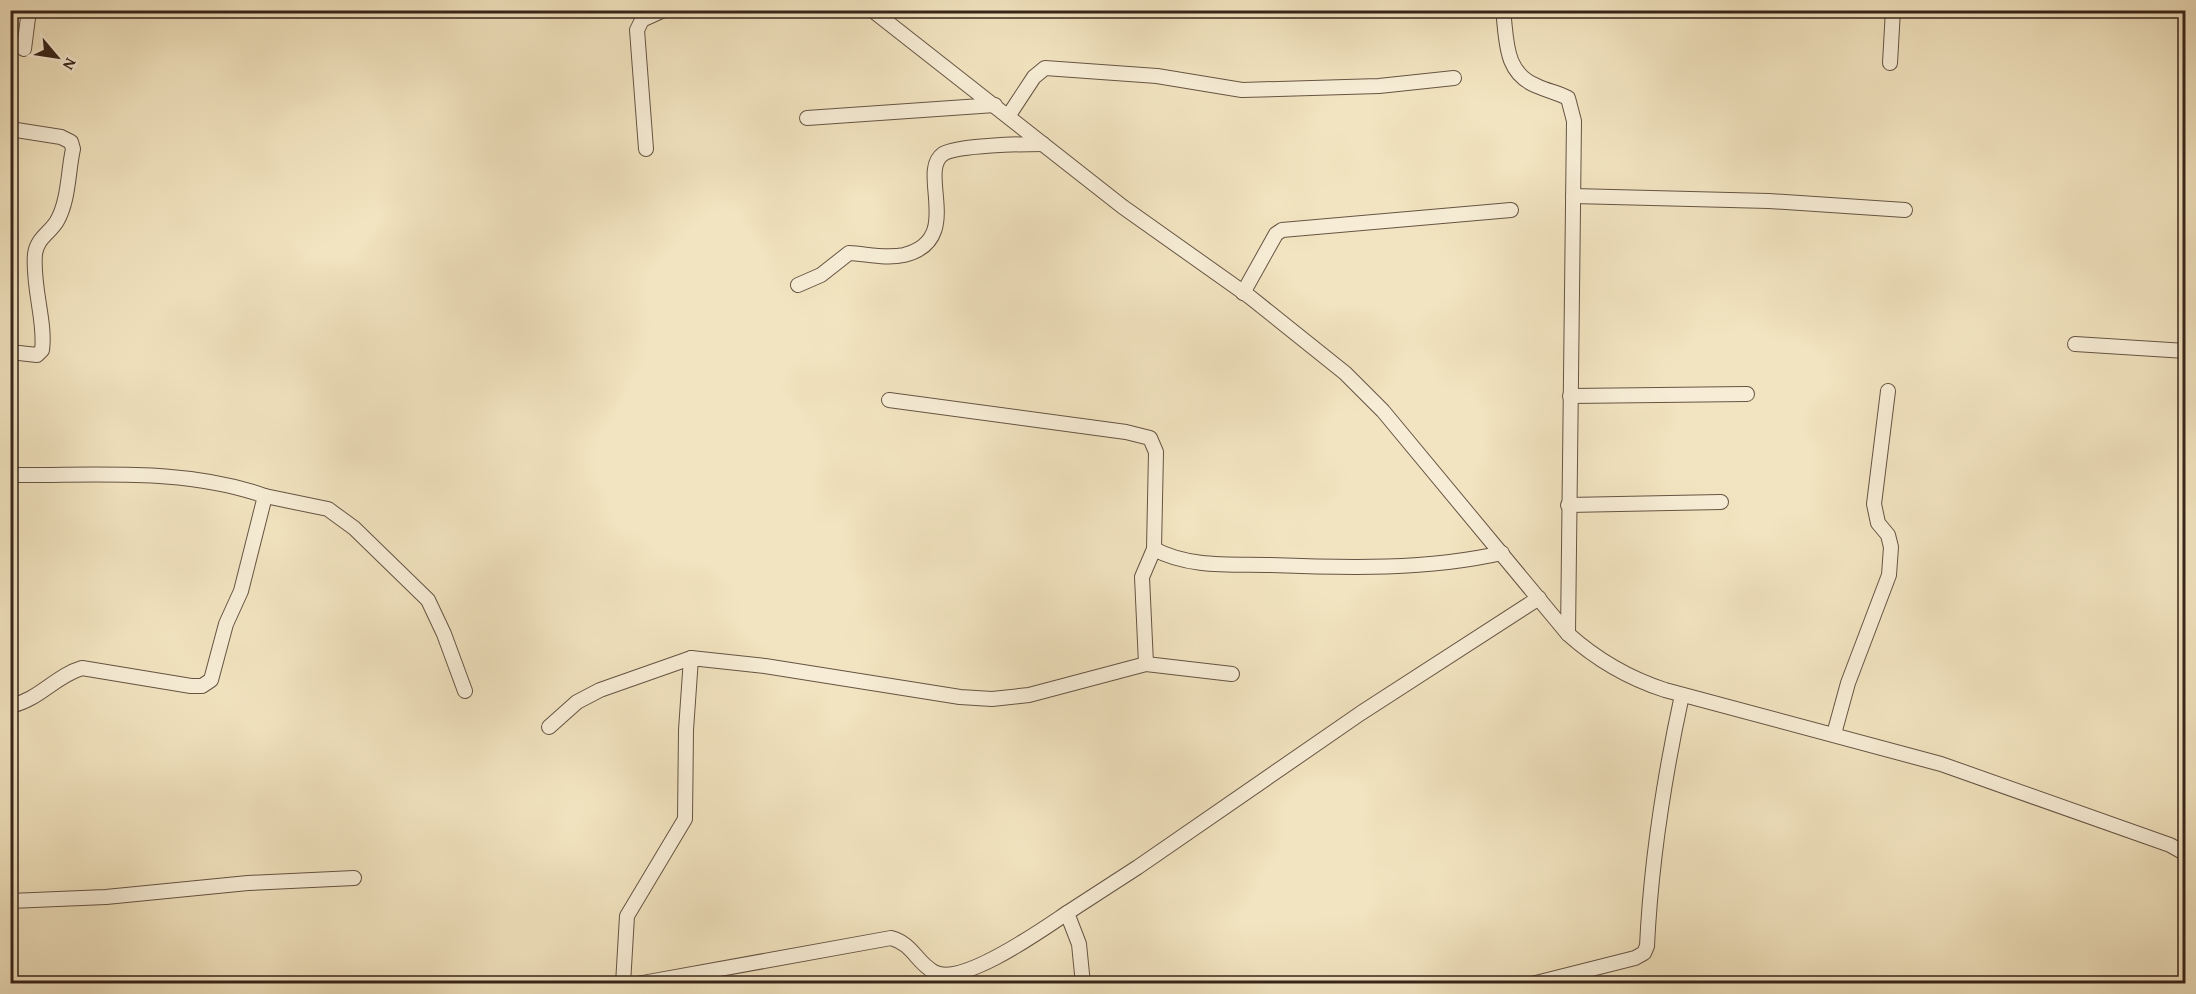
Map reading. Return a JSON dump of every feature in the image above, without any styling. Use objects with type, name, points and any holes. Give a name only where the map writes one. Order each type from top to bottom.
[{"type":"street","points":[[24,49],[29,10]]},
{"type":"street","points":[[646,149],[637,30],[642,20],[664,10]]},
{"type":"street","points":[[872,10],[1009,115],[1123,207],[1243,293],[1368,393],[1568,634],[1586,650],[1619,672],[1641,682],[1682,695],[1834,734],[1979,776],[2170,845],[2186,854]]},
{"type":"street","points":[[1503,10],[1509,57],[1514,70],[1524,80],[1568,98],[1572,106],[1574,121],[1568,634]]},
{"type":"street","points":[[1890,63],[1893,10]]},
{"type":"street","points":[[1009,115],[1034,77],[1046,68],[1157,76],[1242,90],[1379,86],[1454,78]]},
{"type":"street","points":[[807,118],[995,105]]},
{"type":"street","points":[[10,129],[61,137],[71,142],[74,149],[62,211],[54,226],[42,236],[35,251],[35,289],[42,350],[37,355],[10,352]]},
{"type":"street","points":[[798,285],[821,275],[849,253],[884,256],[906,254],[932,236],[937,224],[935,170],[938,160],[946,153],[992,145],[1043,144]]},
{"type":"street","points":[[1573,196],[1739,199],[1905,210]]},
{"type":"street","points":[[1243,293],[1276,234],[1282,230],[1511,210]]},
{"type":"street","points":[[2075,344],[2186,351]]},
{"type":"street","points":[[1834,734],[1848,683],[1891,567],[1891,547],[1888,535],[1878,524],[1874,504],[1888,391]]},
{"type":"street","points":[[1570,396],[1748,394]]},
{"type":"street","points":[[889,400],[1115,430],[1150,438],[1156,452],[1154,549],[1142,577],[1146,664]]},
{"type":"street","points":[[10,476],[170,477],[227,484],[265,496],[328,508],[354,528],[428,600],[444,634],[465,691]]},
{"type":"street","points":[[10,706],[36,697],[64,675],[82,668],[191,686],[212,680],[225,624],[238,602],[265,496]]},
{"type":"street","points":[[1568,505],[1721,502]]},
{"type":"street","points":[[1154,549],[1168,556],[1205,563],[1295,566],[1446,563],[1502,553]]},
{"type":"street","points":[[637,984],[891,938],[904,942],[934,971],[953,974],[1008,951],[1351,720],[1539,598]]},
{"type":"street","points":[[623,984],[627,916],[685,819],[686,730],[691,658]]},
{"type":"street","points":[[549,727],[577,702],[600,690],[691,658],[765,666],[960,697],[993,699],[1029,695],[1146,664],[1232,674]]},
{"type":"street","points":[[1532,984],[1635,958],[1644,953],[1647,946],[1661,802],[1682,695]]},
{"type":"street","points":[[2170,845],[2186,844]]},
{"type":"street","points":[[10,901],[106,897],[248,884],[354,878]]},
{"type":"street","points":[[1067,913],[1079,944],[1083,984]]}]
